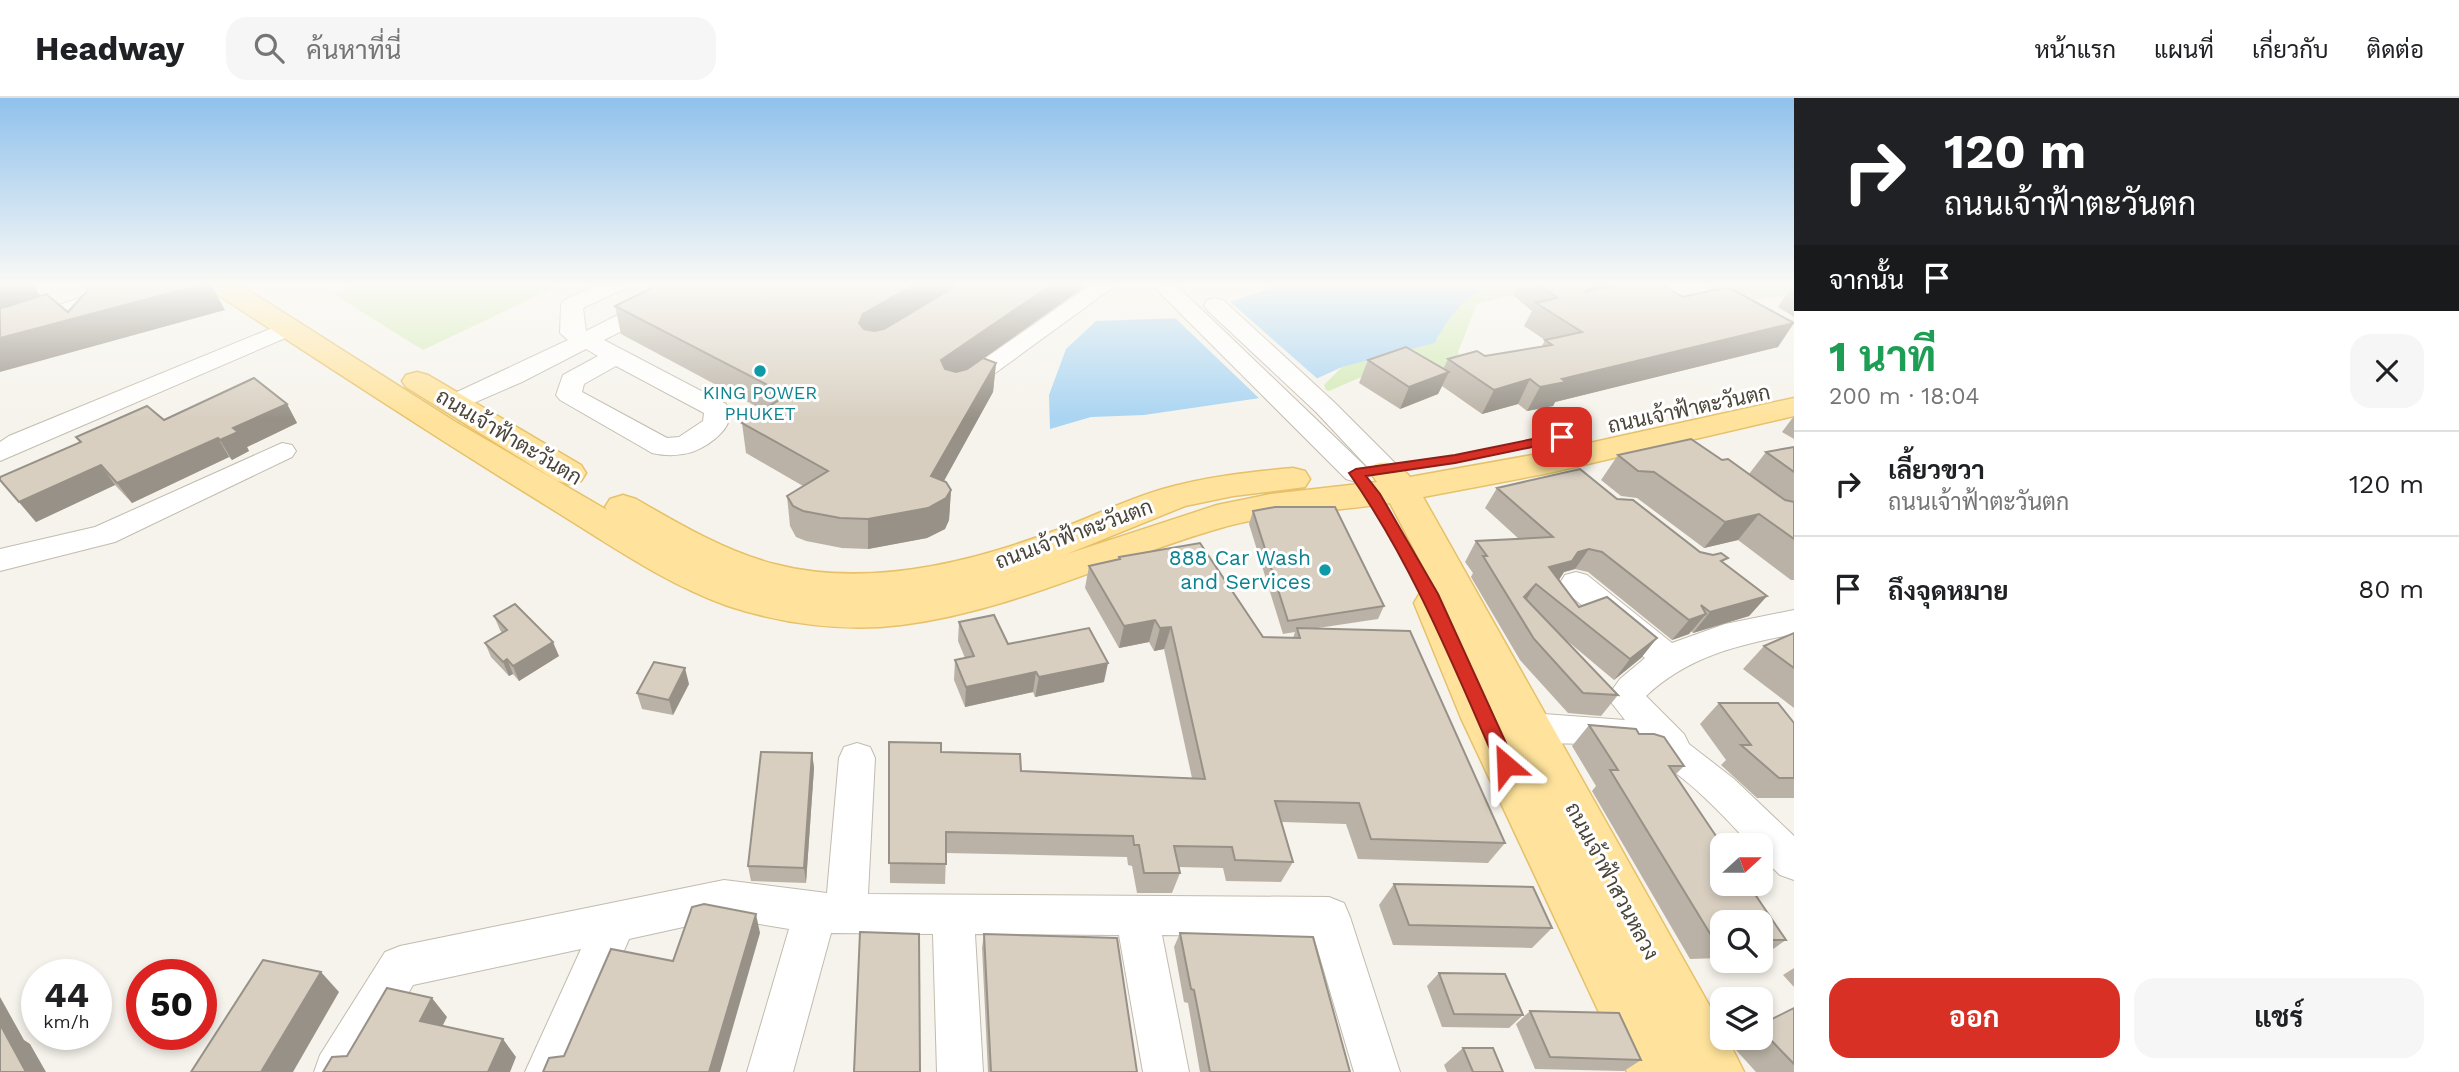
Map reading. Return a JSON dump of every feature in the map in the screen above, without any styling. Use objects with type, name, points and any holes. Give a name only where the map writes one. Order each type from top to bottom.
[{"type":"main road","points":[[289,328],[448,415]]},
{"type":"main road","name":"ถนนเจ้าฟ้าตะวันตก","points":[[323,328],[693,577],[774,606],[833,614],[884,614],[932,607],[1019,584],[1195,522],[1379,482],[1455,459],[1794,387]]},
{"type":"main road","name":"ถนนเจ้าฟ้าตะวันตก","points":[[1379,482],[1553,460],[1794,407]]},
{"type":"main road","name":"ถนนเจ้าฟ้าสวนหลวง","points":[[1379,482],[1481,644],[1530,728],[1715,1072]]},
{"type":"main road","name":"ถนนเจ้าฟ้าสวนหลวง","points":[[1379,482],[1483,718],[1657,1072]]},
{"type":"street","points":[[0,435],[270,328]]},
{"type":"street","points":[[0,453],[271,328]]},
{"type":"street","points":[[572,328],[572,333],[586,340],[616,356],[717,410],[716,424],[686,445],[662,447],[569,395],[572,380],[616,356]]},
{"type":"street","points":[[448,415],[609,328]]},
{"type":"street","points":[[954,391],[1043,328]]},
{"type":"street","points":[[1218,328],[1297,413],[1379,482]]},
{"type":"street","points":[[1230,328],[1325,407],[1379,482]]},
{"type":"street","points":[[1666,436],[1693,457]]},
{"type":"street","points":[[0,560],[104,535],[282,451]]},
{"type":"street","points":[[1553,460],[1579,481]]},
{"type":"street","points":[[1576,583],[1670,660]]},
{"type":"street","points":[[1794,622],[1712,639],[1670,660],[1632,686],[1625,697],[1684,758],[1794,862]]},
{"type":"street","points":[[1530,728],[1599,731],[1639,738],[1684,758]]},
{"type":"street","points":[[770,1072],[830,913],[857,758]]},
{"type":"street","points":[[337,1072],[400,967],[724,899],[830,913],[1329,917],[1377,1072]]},
{"type":"street","points":[[953,915],[960,1072]]},
{"type":"street","points":[[1137,917],[1166,1072]]},
{"type":"street","points":[[548,1072],[615,923]]},
{"type":"green space","points":[[388,328],[468,328],[423,350]]},
{"type":"green space","points":[[1443,328],[1467,328],[1458,352],[1465,372],[1394,363],[1326,390],[1324,385],[1342,367],[1435,343]]},
{"type":"green space","points":[[1752,328],[1770,328],[1786,338]]},
{"type":"water","points":[[1088,328],[1443,328],[1435,343],[1342,367],[1281,395],[1144,415],[1091,417],[1050,429],[1049,395],[1066,349]]},
{"type":"pier","points":[[1186,328],[1260,328],[1320,381],[1282,398],[1262,401]]},
{"type":"building","points":[[0,328],[36,328],[0,338]]},
{"type":"building","points":[[658,328],[864,328],[874,331],[885,328],[987,328],[941,360],[945,369],[956,372],[967,369],[983,358],[996,363],[931,476],[946,482],[951,490],[946,498],[928,508],[868,519],[840,518],[803,511],[793,506],[787,496],[828,471],[742,423],[787,395]]},
{"type":"building","points":[[1576,328],[1771,328],[1562,379],[1566,382],[1540,387],[1530,379],[1494,390],[1448,359],[1477,351],[1485,356],[1552,345],[1545,340],[1582,332]]},
{"type":"building","points":[[1406,347],[1449,372],[1409,387],[1368,360]]},
{"type":"building","points":[[254,378],[287,404],[233,428],[238,432],[220,440],[218,438],[117,483],[101,465],[19,502],[0,480],[0,477],[81,442],[76,437],[147,406],[164,420]]},
{"type":"building","points":[[1691,439],[1722,460],[1728,459],[1785,500],[1794,502],[1794,539],[1759,514],[1725,522],[1654,472],[1638,471],[1618,455]]},
{"type":"building","points":[[1794,447],[1794,472],[1766,452]]},
{"type":"building","points":[[1580,469],[1617,499],[1633,500],[1700,552],[1713,555],[1721,553],[1728,558],[1721,561],[1767,596],[1710,612],[1701,605],[1706,614],[1689,620],[1602,552],[1589,549],[1578,552],[1572,561],[1549,567],[1579,607],[1607,597],[1657,638],[1630,659],[1536,584],[1524,597],[1618,695],[1583,693],[1534,639],[1476,541],[1553,537],[1497,488]]},
{"type":"building","points":[[1275,507],[1335,507],[1384,606],[1288,621],[1253,511]]},
{"type":"building","points":[[1200,543],[1263,637],[1300,638],[1297,628],[1410,631],[1505,843],[1371,839],[1359,803],[1275,801],[1293,862],[1235,860],[1232,847],[1174,846],[1180,873],[1144,873],[1139,845],[1134,845],[1133,836],[946,832],[946,864],[889,863],[889,742],[941,743],[941,752],[1020,754],[1021,771],[1205,779],[1171,627],[1160,628],[1155,620],[1124,626],[1089,566],[1120,559],[1119,557]]},
{"type":"building","points":[[515,604],[553,642],[513,666],[507,659],[503,662],[485,643],[507,630],[494,616]]},
{"type":"building","points":[[994,615],[1008,644],[1089,628],[1108,663],[1039,677],[1036,672],[966,687],[955,660],[974,656],[959,622]]},
{"type":"building","points":[[1794,633],[1794,668],[1764,646]]},
{"type":"building","points":[[654,662],[685,668],[669,700],[637,693]]},
{"type":"building","points":[[1719,703],[1778,703],[1794,723],[1794,778],[1779,778],[1741,745],[1751,745]]},
{"type":"building","points":[[1589,725],[1636,729],[1639,734],[1664,737],[1684,766],[1669,766],[1714,833],[1710,833],[1710,896],[1756,896],[1766,910],[1710,910],[1710,933],[1610,770],[1618,770]]},
{"type":"building","points":[[761,752],[812,753],[804,868],[748,866]]},
{"type":"building","points":[[1394,884],[1533,887],[1552,928],[1409,925]]},
{"type":"building","points":[[704,904],[756,914],[709,1072],[543,1072],[549,1058],[564,1056],[611,949],[673,961],[692,907]]},
{"type":"building","points":[[1773,921],[1786,940],[1773,940]]},
{"type":"building","points":[[860,932],[919,934],[920,1072],[854,1072]]},
{"type":"building","points":[[1180,933],[1313,937],[1350,1072],[1210,1072]]},
{"type":"building","points":[[984,934],[1117,938],[1137,1072],[991,1072]]},
{"type":"building","points":[[263,960],[321,972],[261,1072],[191,1072],[205,1050],[217,1050],[217,1032]]},
{"type":"building","points":[[1439,973],[1505,974],[1523,1015],[1454,1014]]},
{"type":"building","points":[[387,988],[432,998],[420,1021],[503,1039],[488,1072],[323,1072],[332,1057],[347,1056]]},
{"type":"building","points":[[1794,1008],[1794,1064],[1773,1042],[1773,1018]]},
{"type":"building","points":[[1530,1011],[1619,1013],[1641,1060],[1550,1057]]},
{"type":"building","points":[[1,1026],[26,1072],[0,1072]]},
{"type":"building","points":[[1463,1048],[1493,1048],[1503,1072],[1473,1072]]},
{"type":"place","name":"KING POWER PHUKET","points":[[760,371]]},
{"type":"place","name":"888 Car Wash and Services","points":[[1325,570]]},
{"type":"route","points":[[1506,765],[1430,594],[1373,494],[1356,473],[1455,459],[1562,437]]}]
